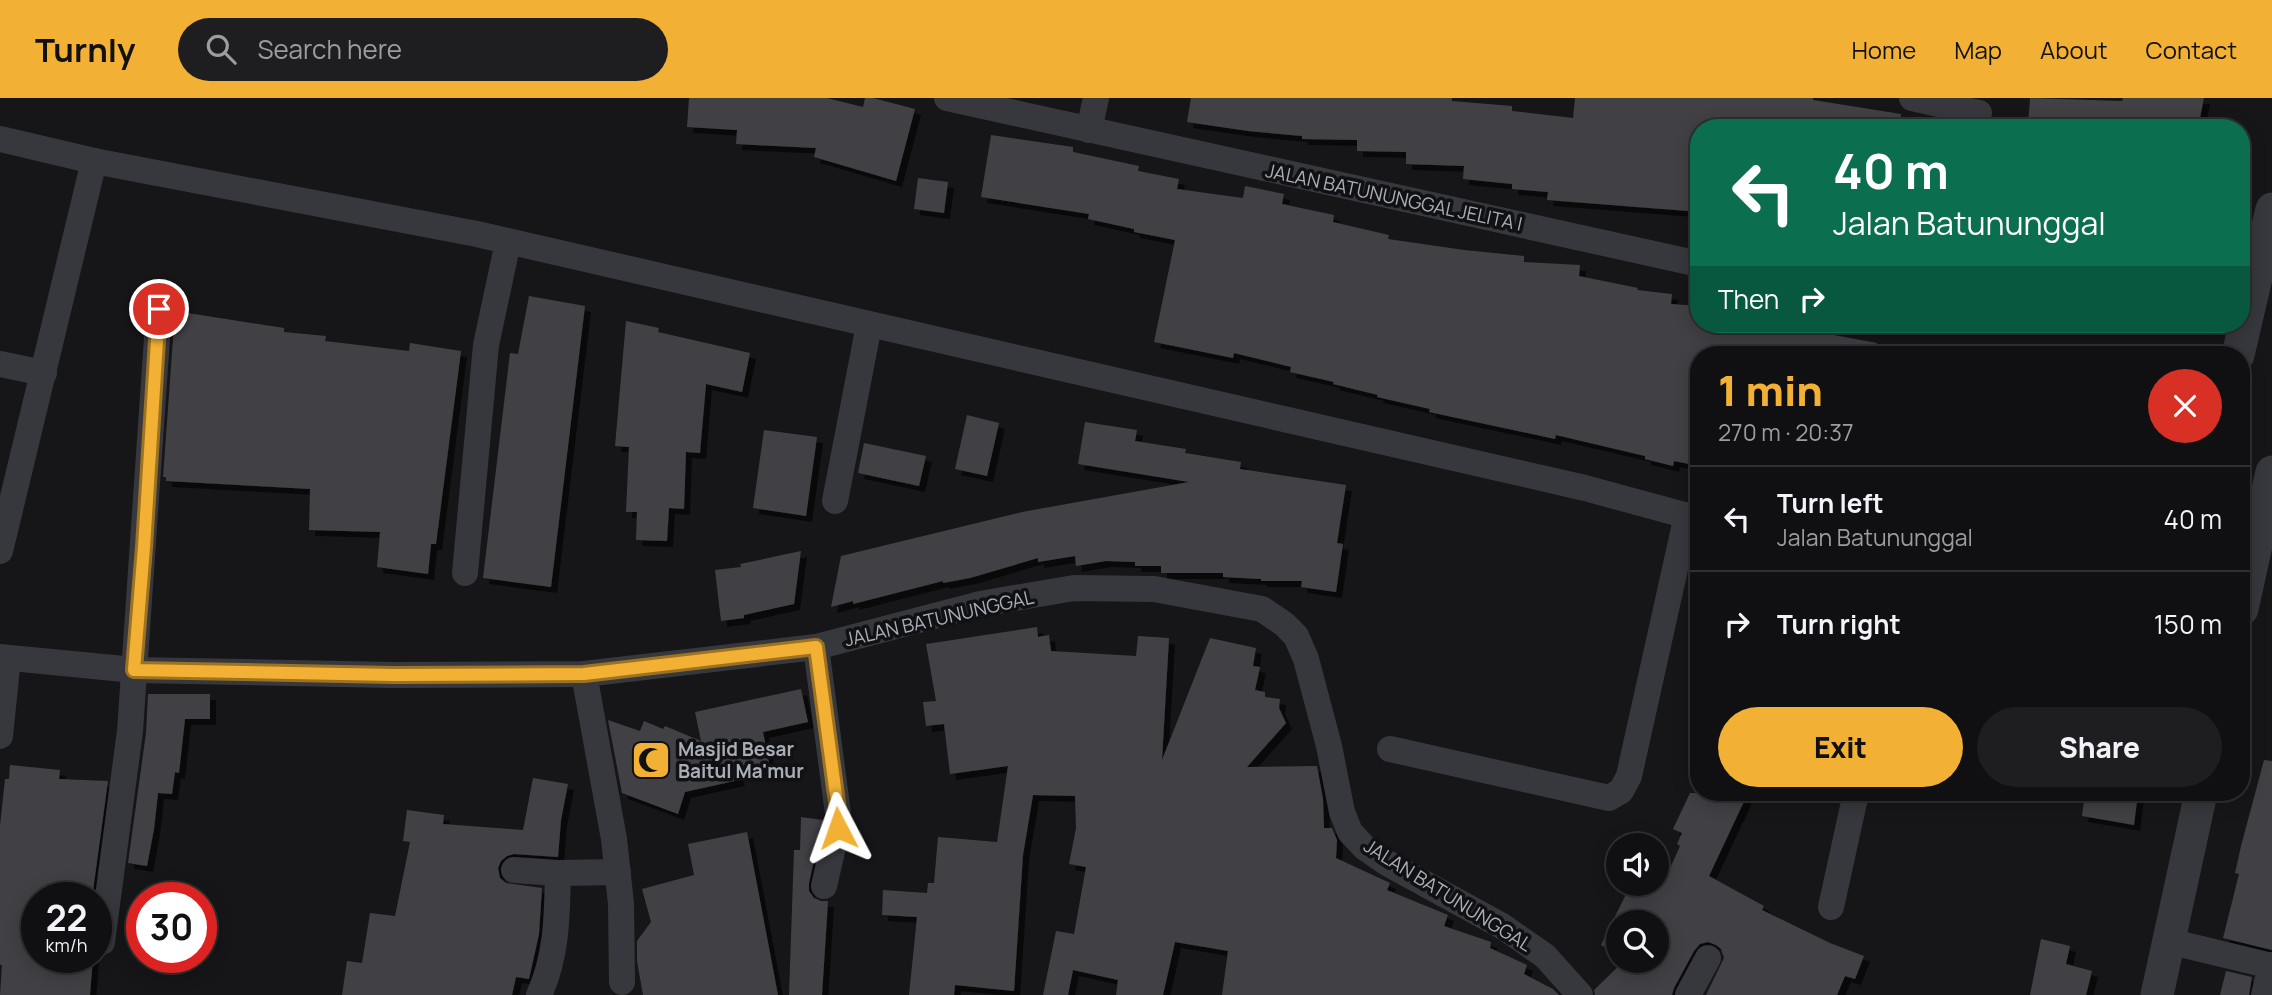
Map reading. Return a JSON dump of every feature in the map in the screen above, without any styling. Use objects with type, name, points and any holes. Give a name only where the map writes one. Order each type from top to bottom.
[{"type":"street","points":[[1089,130],[1096,98]]},
{"type":"street","points":[[1912,98],[1979,113]]},
{"type":"street","name":"JALAN BATUNUNGGAL JELITA I","points":[[952,99],[1690,262]]},
{"type":"street","points":[[0,139],[94,161],[477,234],[1586,488],[1690,516]]},
{"type":"street","points":[[0,551],[94,161]]},
{"type":"street","points":[[2250,303],[2272,209]]},
{"type":"street","points":[[465,573],[486,345],[508,242]]},
{"type":"street","points":[[111,882],[124,788],[134,670],[159,309]]},
{"type":"street","points":[[835,500],[869,325]]},
{"type":"street","points":[[0,364],[44,373]]},
{"type":"street","points":[[2250,572],[2272,471]]},
{"type":"street","points":[[1390,749],[1609,798],[1621,791],[1629,776],[1690,529]]},
{"type":"street","name":"JALAN BATUNUNGGAL","points":[[4,657],[134,670],[393,675],[584,674],[816,647],[981,604],[1074,588],[1154,589],[1262,609],[1296,636],[1306,659],[1329,746],[1342,812],[1350,832],[1364,848],[1502,926],[1545,956],[1580,995]]},
{"type":"street","points":[[816,647],[839,821],[824,886]]},
{"type":"street","points":[[0,736],[4,657]]},
{"type":"street","points":[[539,995],[548,976],[556,943],[589,873],[584,674]]},
{"type":"street","points":[[1831,907],[1854,801]]},
{"type":"street","points":[[2157,995],[2195,801]]},
{"type":"street","points":[[514,870],[589,873],[621,904],[622,982]]},
{"type":"street","points":[[2168,941],[2272,966],[2264,995]]},
{"type":"street","points":[[1688,995],[1708,958]]},
{"type":"building","points":[[689,98],[827,98],[863,107],[865,98],[873,98],[915,109],[896,181],[814,157],[816,148],[736,144],[737,130],[687,127]]},
{"type":"building","points":[[1191,98],[1452,98],[1452,101],[1512,106],[1512,111],[1573,118],[1575,98],[1813,98],[1901,114],[1901,119],[1690,119],[1688,211],[1547,200],[1548,192],[1512,189],[1512,184],[1463,179],[1464,166],[1406,164],[1406,152],[1357,151],[1357,140],[1302,139],[1302,136],[1187,122]]},
{"type":"building","points":[[2030,98],[2122,101],[2123,98],[2204,98],[2200,119],[2028,119]]},
{"type":"building","points":[[991,135],[1073,147],[1073,152],[1139,166],[1138,171],[1179,179],[1177,189],[1243,198],[1245,186],[1284,194],[1282,204],[1334,215],[1333,222],[1389,235],[1388,239],[1524,256],[1524,262],[1580,265],[1579,276],[1638,288],[1637,290],[1672,294],[1671,304],[1690,305],[1690,333],[1823,333],[1877,343],[1876,346],[1690,346],[1690,464],[1674,461],[1673,466],[1645,459],[1645,456],[1556,435],[1555,439],[1429,412],[1430,409],[1377,397],[1378,395],[1333,384],[1334,382],[1290,372],[1291,367],[1234,353],[1233,358],[1154,342],[1175,240],[1088,219],[1089,214],[981,197]]},
{"type":"building","points":[[918,178],[948,182],[944,213],[914,209]]},
{"type":"building","points":[[529,296],[585,306],[551,587],[483,578],[510,353],[518,354]]},
{"type":"building","points":[[175,311],[284,328],[284,332],[326,336],[325,341],[409,351],[410,343],[461,351],[436,544],[431,544],[428,574],[377,567],[380,532],[309,530],[310,489],[166,481],[166,477],[163,477]]},
{"type":"building","points":[[626,321],[659,328],[658,332],[750,353],[742,392],[706,384],[700,453],[686,452],[684,509],[669,508],[667,541],[636,540],[637,512],[626,512],[629,447],[615,446]]},
{"type":"building","points":[[967,415],[999,423],[987,476],[955,469]]},
{"type":"building","points":[[1085,422],[1137,430],[1135,441],[1241,462],[1240,469],[1346,485],[1337,543],[1343,544],[1336,592],[1301,587],[1302,581],[1261,581],[1223,577],[1223,573],[1161,573],[1161,566],[1135,566],[1135,562],[1106,561],[1076,566],[1075,556],[1038,562],[1038,558],[970,578],[943,581],[831,607],[841,556],[1022,512],[1189,482],[1078,464]]},
{"type":"building","points":[[764,430],[817,437],[806,516],[753,508]]},
{"type":"building","points":[[864,443],[926,456],[919,486],[858,473]]},
{"type":"building","points":[[801,551],[794,604],[744,615],[744,618],[721,621],[715,570],[741,567],[740,564]]},
{"type":"building","points":[[1037,627],[1038,637],[1049,635],[1051,651],[1136,656],[1138,636],[1169,638],[1162,760],[1210,638],[1256,648],[1253,666],[1260,667],[1255,690],[1265,692],[1265,697],[1280,699],[1279,708],[1286,723],[1247,767],[1317,766],[1323,799],[1324,828],[1332,828],[1337,840],[1336,858],[1390,883],[1387,890],[1448,915],[1444,926],[1491,942],[1490,948],[1527,965],[1524,974],[1559,995],[1222,995],[1228,951],[1175,942],[1163,995],[1116,995],[1118,980],[1073,970],[1068,995],[1043,995],[1056,931],[1074,934],[1086,867],[1069,864],[1076,828],[1075,796],[1033,795],[1023,855],[1014,991],[955,985],[954,995],[909,995],[917,917],[882,915],[883,890],[927,893],[928,883],[934,883],[938,837],[997,842],[1008,766],[950,774],[944,724],[926,726],[923,702],[936,701],[926,644]]},
{"type":"building","points":[[801,689],[808,722],[763,732],[769,763],[736,770],[739,780],[685,792],[678,814],[622,793],[608,720],[640,731],[644,721],[663,729],[665,726],[701,741],[695,712]]},
{"type":"building","points":[[148,694],[210,694],[210,719],[185,719],[179,773],[175,772],[172,794],[158,793],[147,866],[128,863],[146,733]]},
{"type":"building","points":[[2264,760],[2272,761],[2272,950],[2223,938],[2239,874],[2235,873],[2241,846]]},
{"type":"building","points":[[10,765],[60,770],[59,779],[108,781],[94,882],[21,882],[21,973],[92,973],[90,995],[0,995],[0,826],[5,779],[9,779]]},
{"type":"building","points":[[533,778],[568,784],[558,857],[514,854],[501,861],[498,868],[500,878],[506,883],[542,888],[539,934],[529,979],[516,977],[512,995],[342,995],[347,961],[362,963],[370,913],[395,916],[410,842],[403,841],[407,810],[444,815],[443,824],[523,830]]},
{"type":"building","points":[[1690,793],[1690,801],[1744,801],[1709,876],[1764,906],[1762,910],[1830,943],[1864,956],[1855,979],[1845,976],[1837,995],[1706,995],[1724,958],[1721,949],[1708,942],[1700,944],[1694,951],[1672,995],[1595,995],[1594,990],[1612,973],[1669,973],[1669,910],[1618,910],[1625,896],[1669,896],[1669,871],[1680,846],[1677,844],[1682,833],[1673,829]]},
{"type":"building","points":[[2084,801],[2137,801],[2134,825],[2082,816]]},
{"type":"building","points":[[801,817],[823,820],[809,883],[809,891],[814,898],[828,901],[822,995],[789,995],[794,850],[800,850]]},
{"type":"building","points":[[747,832],[778,995],[643,995],[637,961],[637,941],[651,922],[642,889],[694,875],[688,844]]},
{"type":"building","points":[[1606,935],[1606,948],[1601,945]]},
{"type":"building","points":[[2041,939],[2070,946],[2066,964],[2092,971],[2086,995],[2030,995]]},
{"type":"building","points":[[2226,971],[2252,977],[2249,995],[2220,995]]},
{"type":"place","name":"Masjid Besar Baitul Ma'mur","points":[[651,760]]},
{"type":"route","points":[[159,309],[134,670],[393,675],[584,674],[816,647],[838,810],[838,828]]}]
